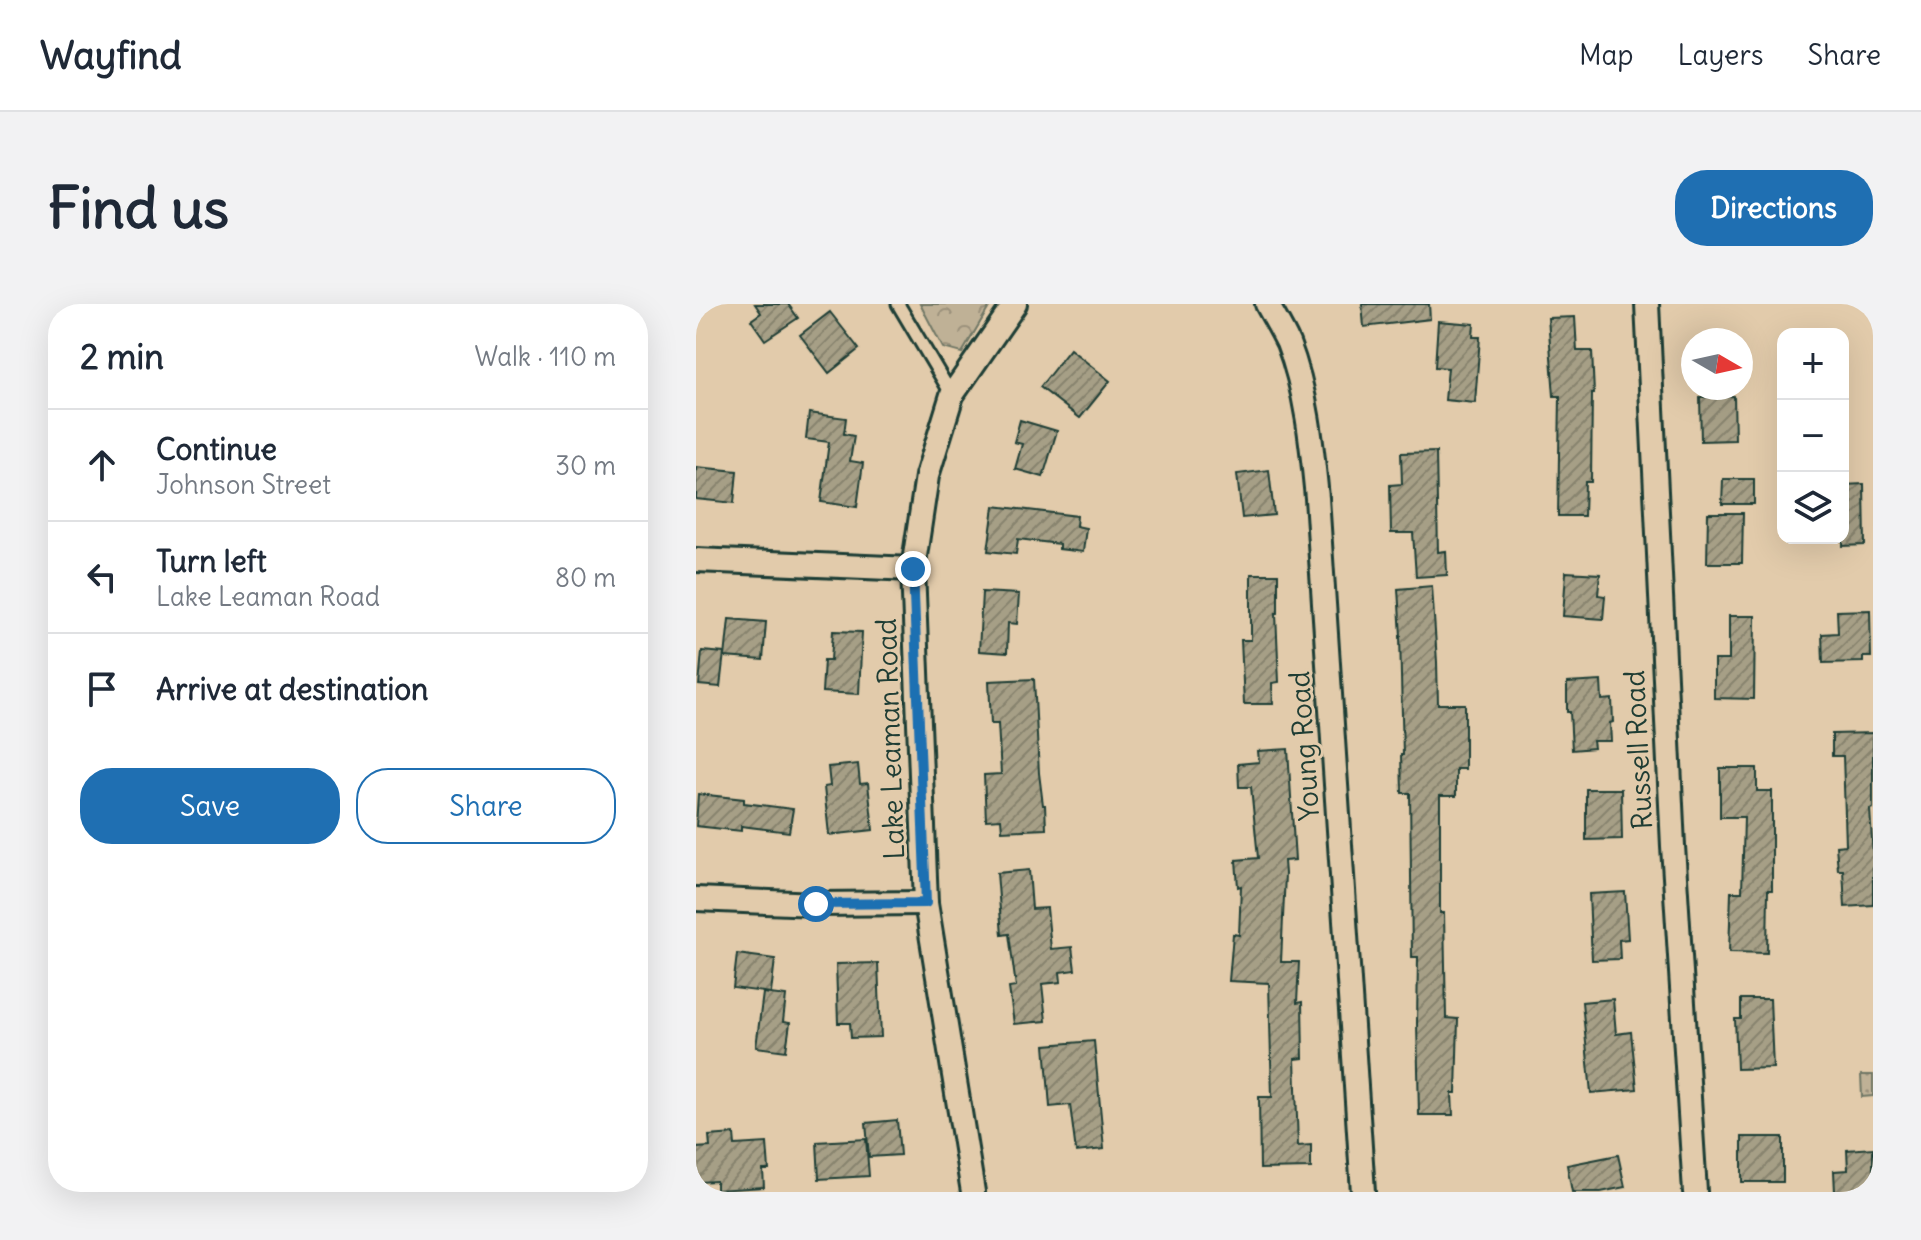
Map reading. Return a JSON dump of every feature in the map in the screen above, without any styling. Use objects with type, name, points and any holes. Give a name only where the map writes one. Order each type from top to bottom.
[{"type":"street","name":"Lake Leaman Road","points":[[973,1192],[926,903],[913,569],[927,476],[952,395],[1015,304]]},
{"type":"street","name":"Young Road","points":[[1267,304],[1288,342],[1311,438],[1363,1192]]},
{"type":"street","name":"Russell Road","points":[[1647,304],[1673,846],[1695,1192]]},
{"type":"street","points":[[696,560],[913,569]]},
{"type":"street","points":[[696,899],[816,904],[926,903]]},
{"type":"lane","points":[[898,304],[952,395]]},
{"type":"green space","points":[[920,304],[991,304],[962,353],[943,348]]},
{"type":"green space","points":[[1861,1075],[1873,1075],[1873,1096],[1862,1097]]},
{"type":"building","points":[[755,304],[788,304],[798,318],[765,340],[751,320],[761,313]]},
{"type":"building","points":[[1362,304],[1429,304],[1430,319],[1364,327]]},
{"type":"building","points":[[830,312],[859,349],[829,373],[800,335]]},
{"type":"building","points":[[1575,317],[1577,351],[1592,351],[1591,482],[1585,482],[1584,516],[1558,516],[1560,396],[1554,396],[1548,318]]},
{"type":"building","points":[[1438,321],[1474,324],[1473,337],[1480,337],[1475,403],[1445,400],[1448,368],[1435,367]]},
{"type":"building","points":[[1070,349],[1110,381],[1080,418],[1040,387]]},
{"type":"building","points":[[1700,400],[1734,400],[1735,440],[1701,441]]},
{"type":"building","points":[[809,413],[846,418],[844,434],[854,436],[850,461],[863,463],[857,507],[821,502],[829,442],[806,439]]},
{"type":"building","points":[[1020,420],[1057,431],[1043,477],[1015,469],[1022,444],[1014,442]]},
{"type":"building","points":[[1436,452],[1438,552],[1446,551],[1447,575],[1416,577],[1413,533],[1391,533],[1390,485],[1402,484],[1401,453]]},
{"type":"building","points":[[696,467],[737,471],[734,503],[696,499]]},
{"type":"building","points":[[1269,470],[1274,515],[1242,518],[1237,474]]},
{"type":"building","points":[[1723,479],[1754,479],[1754,504],[1722,504]]},
{"type":"building","points":[[1864,484],[1865,545],[1843,546],[1849,544],[1849,485]]},
{"type":"building","points":[[994,506],[1077,516],[1076,526],[1086,528],[1083,552],[1059,549],[1059,544],[1018,539],[1016,554],[988,551]]},
{"type":"building","points":[[1708,513],[1743,513],[1742,563],[1707,563]]},
{"type":"building","points":[[1566,572],[1600,574],[1598,595],[1605,596],[1603,619],[1563,616]]},
{"type":"building","points":[[1251,574],[1278,574],[1279,682],[1272,683],[1273,704],[1244,704],[1241,640],[1251,640]]},
{"type":"building","points":[[1432,586],[1438,704],[1465,704],[1465,769],[1456,769],[1456,796],[1440,796],[1440,913],[1444,913],[1446,1018],[1458,1019],[1453,1115],[1419,1115],[1418,957],[1412,957],[1410,793],[1402,793],[1398,589]]},
{"type":"building","points":[[982,592],[1019,594],[1017,624],[1008,623],[1007,653],[979,651]]},
{"type":"building","points":[[1870,610],[1871,657],[1863,657],[1863,662],[1823,663],[1822,634],[1838,633],[1837,611]]},
{"type":"building","points":[[1729,616],[1755,616],[1754,699],[1714,698],[1714,660],[1729,660]]},
{"type":"building","points":[[729,619],[766,622],[763,660],[725,657]]},
{"type":"building","points":[[833,631],[862,632],[859,694],[822,692],[824,660],[831,660]]},
{"type":"building","points":[[702,651],[724,653],[720,687],[699,685]]},
{"type":"building","points":[[1034,679],[1039,773],[1046,829],[1002,831],[1001,819],[986,820],[984,775],[1001,774],[998,724],[991,724],[989,681]]},
{"type":"building","points":[[1601,681],[1602,700],[1612,699],[1611,741],[1593,741],[1594,748],[1572,750],[1567,683]]},
{"type":"building","points":[[1873,733],[1873,808],[1870,809],[1873,905],[1845,907],[1843,870],[1838,870],[1836,846],[1846,845],[1843,756],[1832,756],[1832,734]]},
{"type":"building","points":[[1288,749],[1295,860],[1284,861],[1281,962],[1299,962],[1297,1003],[1302,1002],[1303,1058],[1295,1059],[1298,1146],[1311,1145],[1311,1168],[1260,1169],[1259,1097],[1272,1097],[1269,983],[1229,981],[1233,934],[1239,935],[1241,886],[1238,887],[1236,860],[1258,858],[1251,787],[1239,787],[1238,764],[1259,762],[1258,751]]},
{"type":"building","points":[[858,764],[860,784],[868,783],[873,830],[829,835],[824,787],[830,786],[828,767]]},
{"type":"building","points":[[1720,768],[1757,768],[1757,791],[1772,791],[1772,890],[1768,890],[1767,953],[1729,952],[1731,892],[1742,892],[1744,817],[1720,817]]},
{"type":"building","points":[[1586,789],[1621,789],[1622,839],[1586,840]]},
{"type":"building","points":[[698,794],[793,809],[789,832],[741,826],[741,831],[696,826]]},
{"type":"building","points":[[1029,870],[1032,909],[1047,908],[1051,949],[1072,947],[1075,970],[1060,972],[1061,982],[1042,984],[1046,1021],[1014,1024],[1009,988],[1016,987],[1009,934],[1002,935],[997,873]]},
{"type":"building","points":[[1625,892],[1628,939],[1619,940],[1620,959],[1592,960],[1589,894]]},
{"type":"building","points":[[737,954],[775,959],[771,993],[733,988]]},
{"type":"building","points":[[878,963],[881,1037],[851,1038],[850,1023],[838,1023],[836,964]]},
{"type":"building","points":[[763,993],[786,996],[783,1022],[790,1023],[786,1051],[756,1047]]},
{"type":"building","points":[[1613,999],[1616,1034],[1631,1032],[1637,1089],[1591,1093],[1582,1002]]},
{"type":"building","points":[[1741,999],[1770,999],[1773,1068],[1737,1069],[1735,1019],[1741,1019]]},
{"type":"building","points":[[1094,1041],[1104,1149],[1076,1152],[1070,1105],[1050,1107],[1045,1045]]},
{"type":"building","points":[[897,1120],[900,1155],[869,1157],[866,1123]]},
{"type":"building","points":[[734,1134],[735,1145],[767,1143],[769,1170],[763,1170],[764,1187],[716,1190],[716,1181],[698,1182],[696,1148],[710,1147],[709,1136]]},
{"type":"building","points":[[1742,1137],[1783,1137],[1783,1182],[1742,1182]]},
{"type":"building","points":[[866,1139],[869,1176],[819,1179],[817,1142]]},
{"type":"building","points":[[1873,1148],[1873,1192],[1835,1192],[1834,1171],[1848,1170],[1847,1150]]},
{"type":"building","points":[[1618,1155],[1625,1187],[1601,1192],[1572,1192],[1567,1165]]},
{"type":"route","points":[[816,904],[926,903],[913,569]]}]
